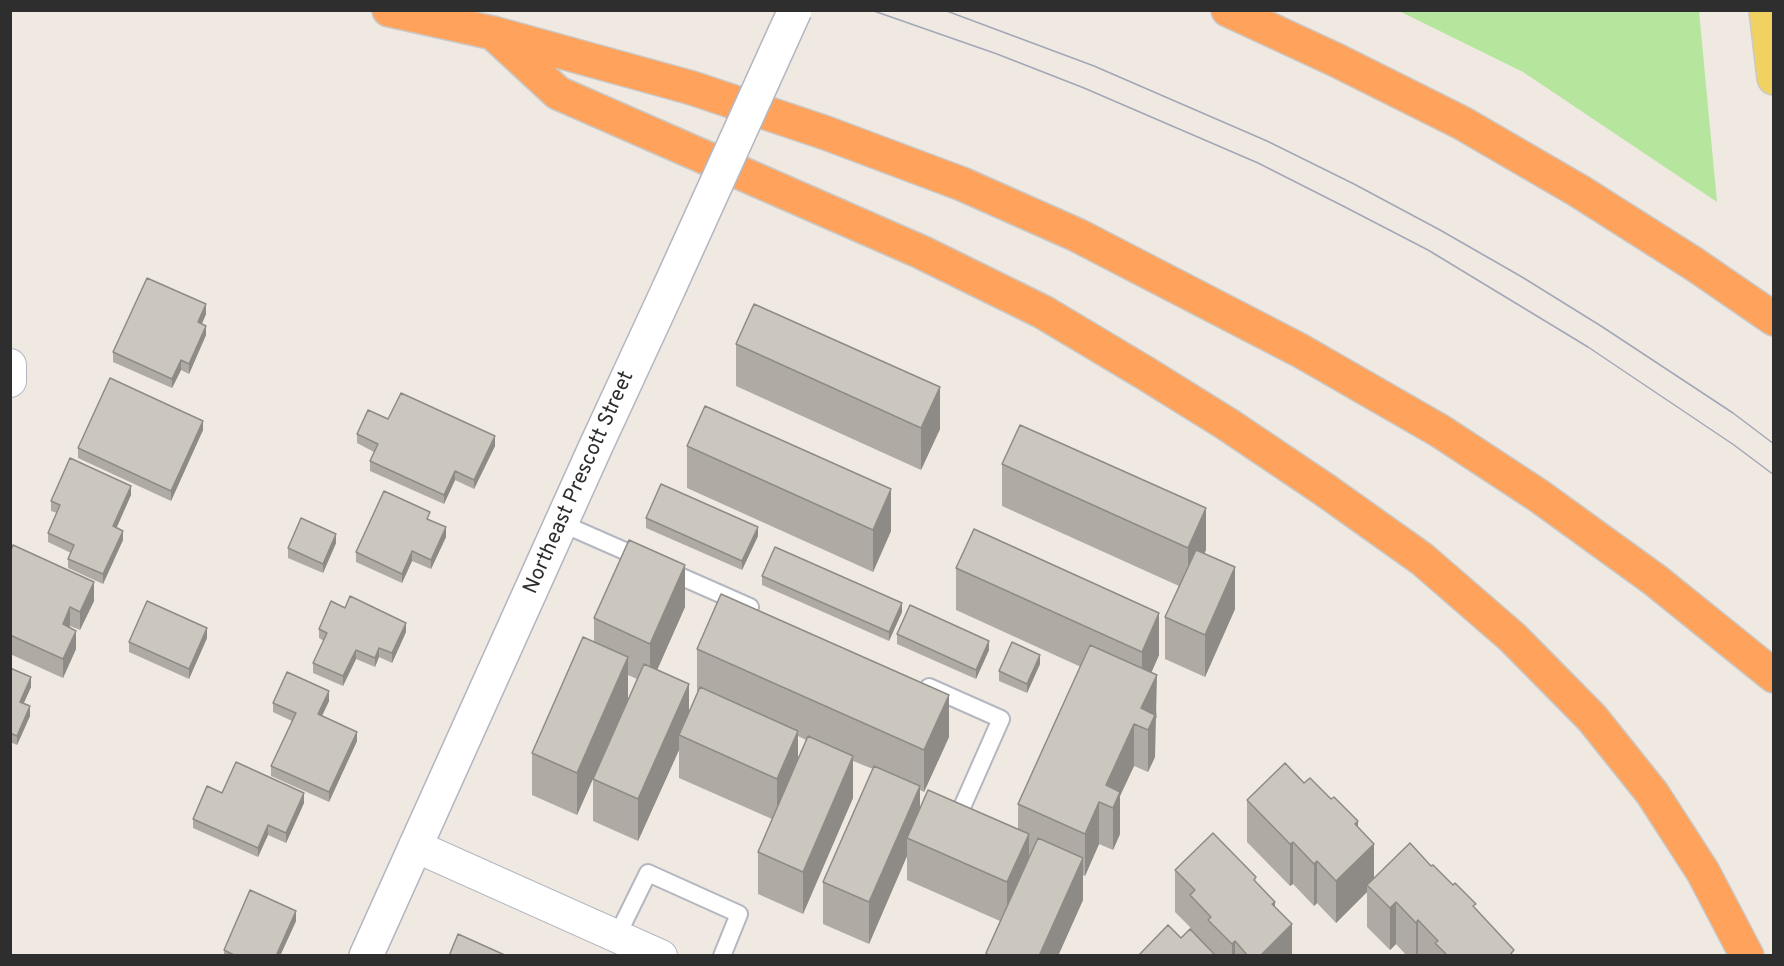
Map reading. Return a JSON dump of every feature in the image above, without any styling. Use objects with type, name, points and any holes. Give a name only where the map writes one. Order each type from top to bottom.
[{"type":"highway","points":[[389,10],[493,33],[692,88],[962,183],[1077,235],[1301,351],[1440,431],[1539,496],[1655,580],[1773,676]]},
{"type":"highway","points":[[1228,10],[1336,60],[1462,123],[1580,191],[1694,264],[1773,319]]},
{"type":"highway","points":[[493,33],[558,93],[921,252],[1043,312],[1227,424],[1422,559],[1512,637],[1592,718],[1652,793],[1703,872],[1747,956]]},
{"type":"main road","points":[[1768,15],[1773,78]]},
{"type":"street","name":"Northeast Prescott Street","points":[[366,956],[795,10]]},
{"type":"street","points":[[10,366],[10,381]]},
{"type":"street","points":[[416,846],[661,956]]},
{"type":"lane","points":[[561,523],[765,614]]},
{"type":"lane","points":[[915,681],[1001,719],[959,814]]},
{"type":"lane","points":[[617,936],[648,873],[738,914],[722,956]]},
{"type":"green space","points":[[1399,11],[1699,11],[1717,202],[1523,72]]},
{"type":"building","points":[[147,278],[206,304],[198,322],[206,326],[189,364],[181,360],[172,379],[113,352]]},
{"type":"building","points":[[754,304],[940,387],[921,428],[736,344]]},
{"type":"building","points":[[110,378],[203,421],[171,491],[78,448]]},
{"type":"building","points":[[401,393],[495,436],[474,480],[455,471],[444,495],[370,461],[378,444],[357,434],[368,410],[388,419]]},
{"type":"building","points":[[705,406],[891,489],[873,530],[687,446]]},
{"type":"building","points":[[1020,425],[1206,508],[1188,548],[1002,464]]},
{"type":"building","points":[[70,458],[131,486],[113,526],[123,531],[103,574],[68,559],[74,545],[48,533],[60,505],[51,501]]},
{"type":"building","points":[[661,484],[758,527],[742,561],[646,518]]},
{"type":"building","points":[[384,491],[430,512],[427,519],[446,527],[431,560],[412,551],[402,574],[356,552]]},
{"type":"building","points":[[301,518],[336,534],[323,564],[288,548]]},
{"type":"building","points":[[974,529],[1159,613],[1142,652],[956,568]]},
{"type":"building","points":[[629,540],[685,565],[650,644],[594,618]]},
{"type":"building","points":[[13,545],[94,582],[80,612],[70,607],[63,624],[76,631],[63,659],[10,635],[10,552]]},
{"type":"building","points":[[775,547],[902,603],[889,632],[762,576]]},
{"type":"building","points":[[1196,550],[1235,567],[1205,635],[1165,617]]},
{"type":"building","points":[[721,594],[949,695],[924,750],[697,649]]},
{"type":"building","points":[[350,596],[406,623],[392,653],[379,648],[375,658],[356,650],[343,676],[313,663],[327,633],[319,629],[331,601],[345,608]]},
{"type":"building","points":[[147,601],[207,628],[189,669],[129,642]]},
{"type":"building","points":[[910,605],[989,641],[976,670],[897,634]]},
{"type":"building","points":[[583,637],[628,657],[577,773],[532,753]]},
{"type":"building","points":[[1012,642],[1040,655],[1027,684],[999,671]]},
{"type":"building","points":[[1090,645],[1157,675],[1141,708],[1155,715],[1148,730],[1134,724],[1106,785],[1120,792],[1113,808],[1099,802],[1085,834],[1018,804]]},
{"type":"building","points":[[644,664],[689,684],[638,799],[593,779]]},
{"type":"building","points":[[10,668],[31,677],[20,702],[30,706],[17,736],[10,733]]},
{"type":"building","points":[[287,672],[329,691],[318,714],[357,732],[329,792],[271,766],[296,713],[273,703]]},
{"type":"building","points":[[700,687],[798,731],[777,779],[679,735]]},
{"type":"building","points":[[808,736],[853,756],[803,872],[758,852]]},
{"type":"building","points":[[236,762],[304,793],[286,833],[268,825],[258,848],[193,819],[207,786],[222,793]]},
{"type":"building","points":[[1285,763],[1304,783],[1310,778],[1331,799],[1334,797],[1358,821],[1355,824],[1374,844],[1336,881],[1317,861],[1314,864],[1293,842],[1290,844],[1247,800]]},
{"type":"building","points":[[874,766],[920,786],[869,902],[823,882]]},
{"type":"building","points":[[928,790],[1029,834],[1007,882],[907,838]]},
{"type":"building","points":[[1213,833],[1256,877],[1254,880],[1275,902],[1272,904],[1292,924],[1260,956],[1248,956],[1235,941],[1232,944],[1208,920],[1211,917],[1190,895],[1195,890],[1175,870]]},
{"type":"building","points":[[1038,838],[1083,858],[1039,956],[990,956],[986,953]]},
{"type":"building","points":[[1410,843],[1431,866],[1433,865],[1453,885],[1455,883],[1476,904],[1473,906],[1514,950],[1509,956],[1448,956],[1435,943],[1438,941],[1418,920],[1416,923],[1396,902],[1390,908],[1367,885]]},
{"type":"building","points":[[250,890],[296,911],[276,956],[236,956],[224,950]]},
{"type":"building","points":[[1168,925],[1181,938],[1190,929],[1215,955],[1138,956]]},
{"type":"building","points":[[458,934],[507,956],[449,956]]},
{"type":"tram line","points":[[871,10],[997,54],[1084,88],[1258,163],[1343,206],[1428,250],[1588,347],[1734,445],[1774,475]]},
{"type":"tram line","points":[[944,10],[1094,66],[1267,141],[1354,184],[1522,277],[1733,413],[1774,444]]}]
